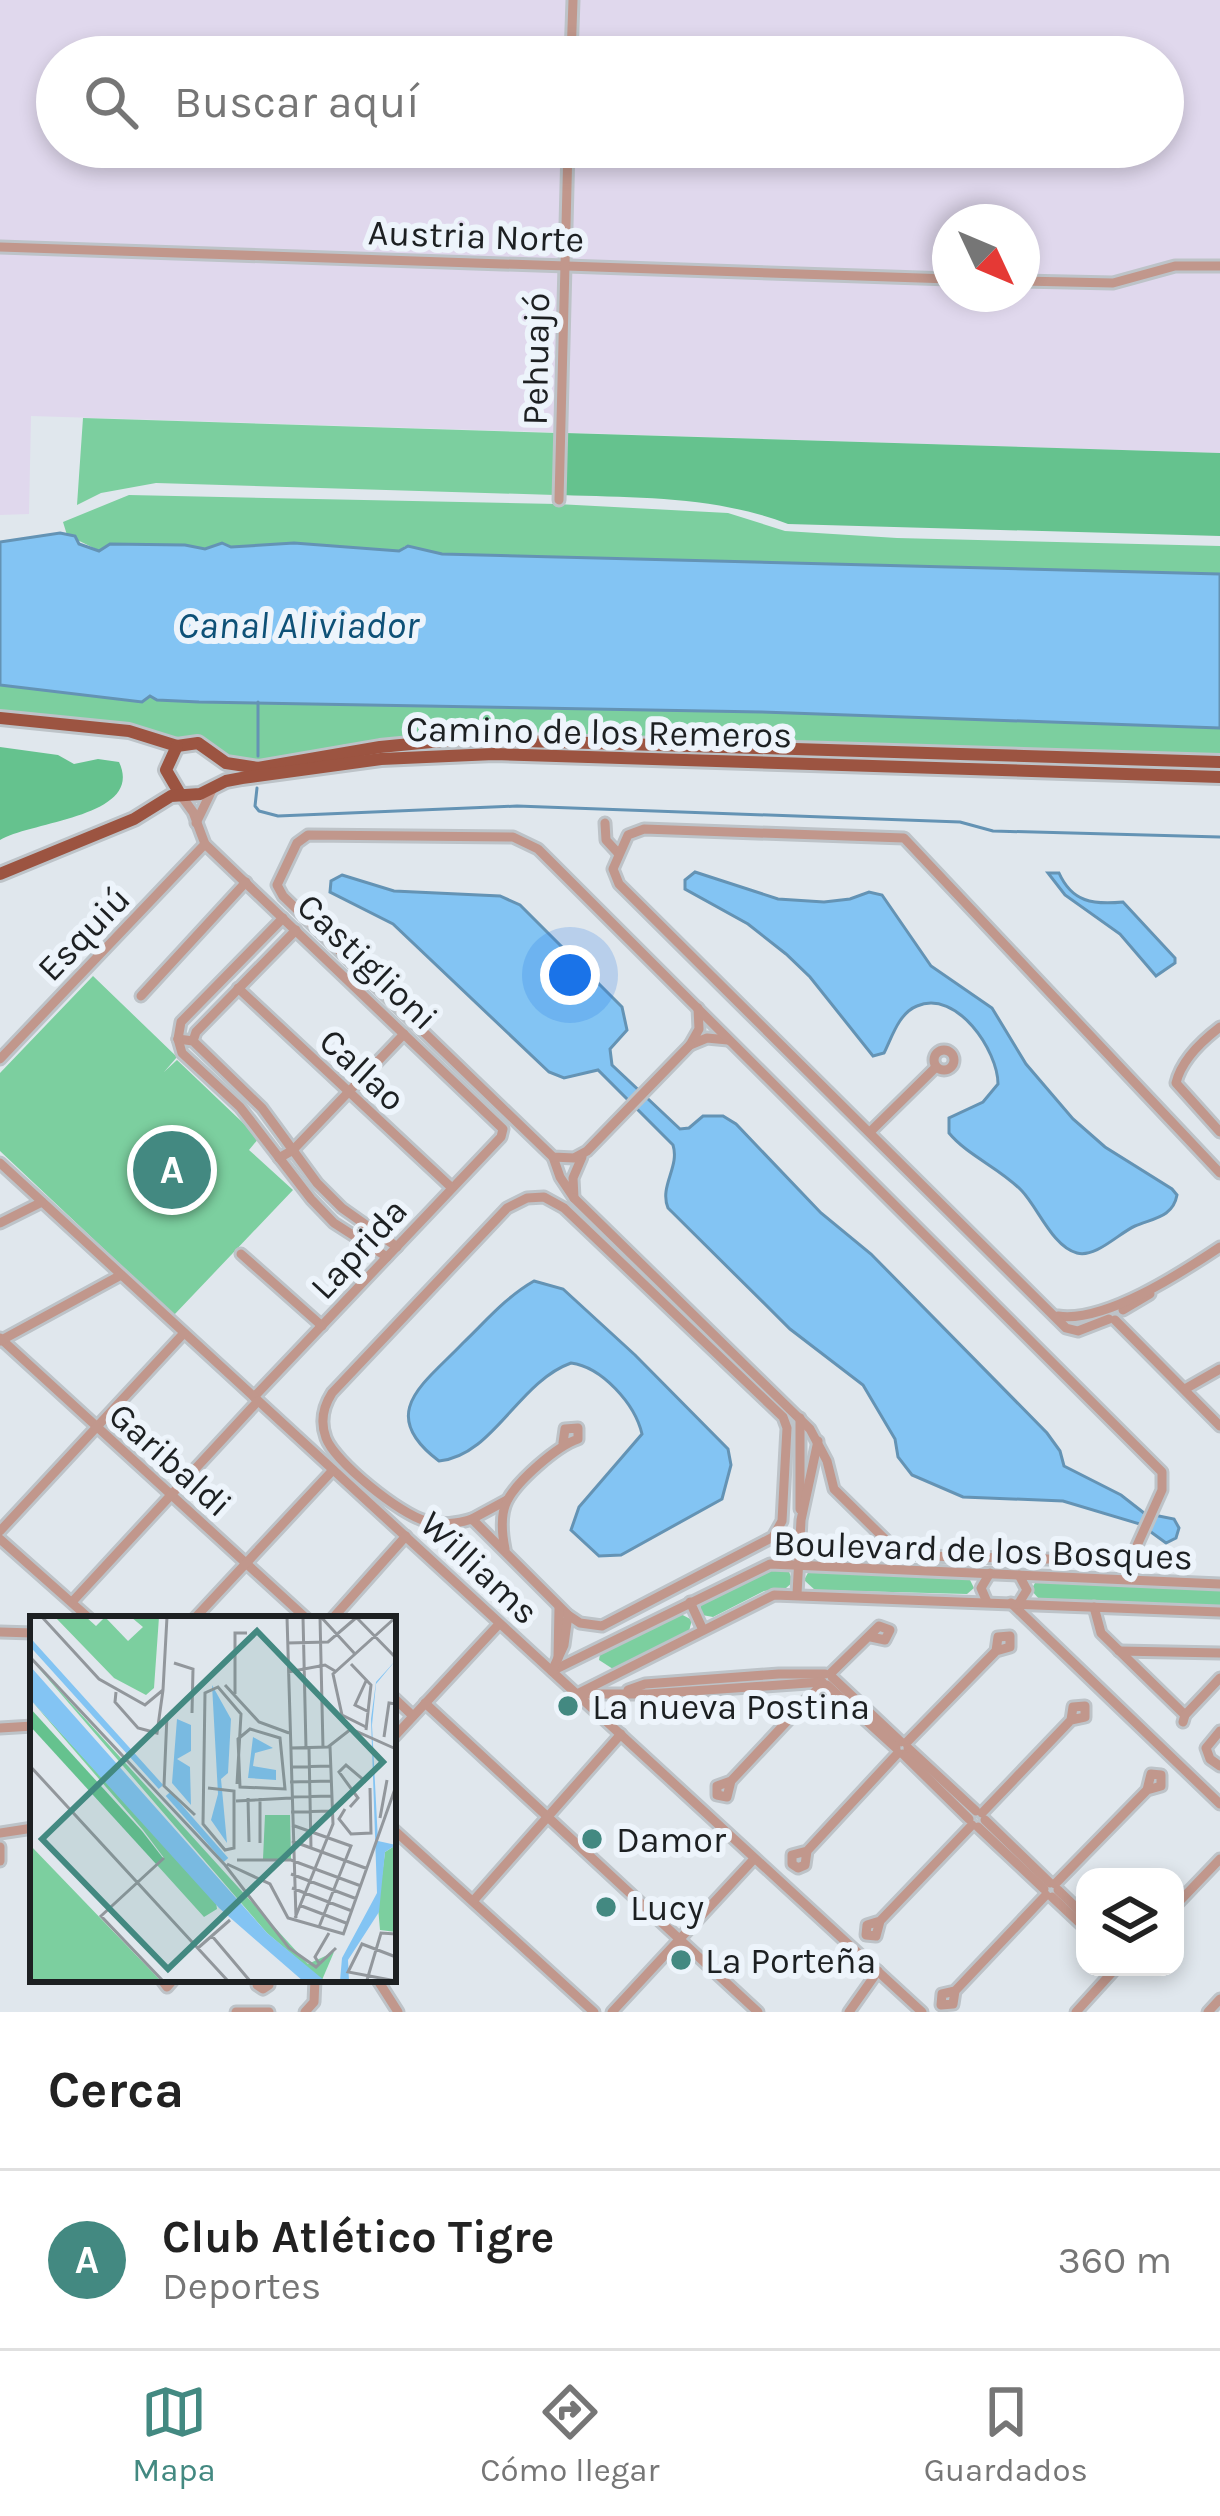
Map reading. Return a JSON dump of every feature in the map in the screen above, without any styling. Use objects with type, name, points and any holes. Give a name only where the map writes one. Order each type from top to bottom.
[{"type":"main road","name":"Camino de los Remeros","points":[[0,718],[129,731],[177,746],[198,743],[236,767],[258,768],[380,747],[462,740],[1220,762]]},
{"type":"main road","points":[[177,746],[166,770],[180,794]]},
{"type":"main road","points":[[212,752],[219,773],[212,789]]},
{"type":"main road","name":"Camino de los Remeros","points":[[0,874],[134,819],[171,796],[200,794],[242,778],[381,759],[460,753],[1220,777]]},
{"type":"street","points":[[572,36],[573,0]]},
{"type":"street","name":"Pehuajó","points":[[559,500],[567,168]]},
{"type":"street","name":"Austria Norte","points":[[0,247],[932,278]]},
{"type":"street","points":[[1040,281],[1113,283],[1175,266],[1220,266]]},
{"type":"street","points":[[196,823],[212,789]]},
{"type":"street","name":"Castiglioni","points":[[180,794],[205,844],[501,1124],[501,1137]]},
{"type":"street","points":[[605,823],[606,840],[618,853]]},
{"type":"street","points":[[1220,1173],[904,838],[644,829],[632,831],[618,853],[613,869],[619,884],[1053,1314],[1074,1318],[1116,1313],[1220,1250]]},
{"type":"street","points":[[302,838],[523,839],[729,1040],[1162,1472],[1165,1483],[1134,1556],[1124,1564],[903,1553],[887,1543],[834,1489],[818,1441],[800,1418],[574,1198],[554,1157],[277,885],[302,838]]},
{"type":"street","name":"Esquiú","points":[[0,1059],[205,844]]},
{"type":"street","points":[[140,996],[246,882]]},
{"type":"street","points":[[283,918],[182,1022],[178,1039],[182,1053],[240,1107],[334,1223],[387,1257]]},
{"type":"street","points":[[193,1041],[196,1032],[296,930]]},
{"type":"street","name":"Callao","points":[[238,988],[452,1188]]},
{"type":"street","points":[[574,1198],[574,1170],[587,1150],[690,1045],[699,1029],[698,1008]]},
{"type":"street","points":[[1220,1027],[1193,1052],[1176,1083],[1220,1132]]},
{"type":"street","points":[[279,1158],[404,1034]]},
{"type":"street","points":[[690,1045],[707,1038],[729,1040]]},
{"type":"street","points":[[178,1039],[193,1041],[262,1108],[341,1208],[397,1247]]},
{"type":"street","points":[[871,1131],[935,1068]]},
{"type":"street","name":"Laprida","points":[[71,1602],[501,1137]]},
{"type":"street","points":[[554,1157],[574,1158],[587,1150]]},
{"type":"street","name":"Williams","points":[[0,1162],[922,2012]]},
{"type":"street","points":[[472,1519],[563,1611],[591,1626],[612,1624],[773,1537],[782,1521],[787,1429],[783,1417],[564,1208],[544,1198],[527,1198],[507,1208],[332,1393],[324,1412],[328,1444],[403,1512],[445,1524],[472,1519],[507,1500],[563,1443]]},
{"type":"street","points":[[0,1223],[42,1202]]},
{"type":"street","points":[[242,1254],[322,1326]]},
{"type":"street","points":[[1,1340],[121,1275]]},
{"type":"street","points":[[1116,1313],[1220,1422]]},
{"type":"street","points":[[87,1616],[0,1535],[184,1333]]},
{"type":"street","name":"Garibaldi","points":[[1,1340],[304,1616]]},
{"type":"street","points":[[1187,1388],[1220,1369]]},
{"type":"street","points":[[797,1594],[800,1418]]},
{"type":"street","points":[[801,1520],[818,1441]]},
{"type":"street","points":[[197,1616],[333,1470]]},
{"type":"street","points":[[506,1551],[502,1521],[507,1500]]},
{"type":"street","points":[[335,1616],[406,1536]]},
{"type":"street","name":"Boulevard de los Bosques","points":[[552,1671],[757,1567],[1220,1584]]},
{"type":"street","points":[[987,1602],[981,1588],[990,1573]]},
{"type":"street","points":[[1019,1574],[1027,1590],[1015,1603],[1217,1800]]},
{"type":"street","name":"Boulevard de los Bosques","points":[[577,1694],[768,1595],[1220,1612]]},
{"type":"street","points":[[690,1602],[703,1630]]},
{"type":"street","points":[[1099,1607],[1097,1626],[1184,1718],[1220,1678]]},
{"type":"street","points":[[552,1671],[563,1611]]},
{"type":"street","points":[[396,1735],[500,1624]]},
{"type":"street","points":[[0,1632],[30,1634]]},
{"type":"street","points":[[731,1781],[871,1636]]},
{"type":"street","points":[[807,1851],[996,1651]]},
{"type":"street","points":[[1119,1651],[1220,1653]]},
{"type":"street","points":[[589,1656],[610,1677]]},
{"type":"street","points":[[577,1694],[648,1694],[827,1679],[1076,1918]]},
{"type":"street","points":[[396,1700],[413,1716]]},
{"type":"street","points":[[425,1703],[758,2012]]},
{"type":"street","points":[[880,1921],[1071,1720]]},
{"type":"street","points":[[0,1728],[30,1726]]},
{"type":"street","points":[[1220,1731],[1210,1741],[1207,1754],[1220,1766]]},
{"type":"street","points":[[473,1900],[621,1734]]},
{"type":"street","points":[[1217,1800],[1220,1786]]},
{"type":"street","points":[[956,1991],[1147,1790]]},
{"type":"street","points":[[396,1832],[594,2012]]},
{"type":"street","points":[[0,1861],[3,1838]]},
{"type":"street","points":[[612,2012],[754,1859]]},
{"type":"street","points":[[1184,1897],[1220,1859]]},
{"type":"street","points":[[1051,1890],[1076,1909]]},
{"type":"street","points":[[849,2012],[878,1971]]},
{"type":"street","points":[[1076,2012],[1110,1976]]},
{"type":"street","points":[[379,1982],[399,2012]]},
{"type":"street","points":[[1208,2012],[1220,1999]]},
{"type":"street","points":[[236,2012],[269,2012]]},
{"type":"shaded area","points":[[0,0],[1220,0],[1220,453],[31,416],[29,514],[0,515]]},
{"type":"green space","points":[[83,418],[557,433],[555,495],[156,483],[101,493],[77,505]]},
{"type":"green space","points":[[565,433],[1220,453],[1220,536],[788,524],[705,503],[562,495]]},
{"type":"green space","points":[[129,495],[557,504],[728,513],[785,531],[1220,546],[1220,574],[442,554],[405,546],[399,551],[294,543],[231,547],[221,543],[205,549],[145,544],[100,551],[67,535],[63,522]]},
{"type":"green space","points":[[0,685],[141,702],[150,696],[199,702],[762,712],[1220,728],[1220,758],[482,733],[342,745],[289,760],[249,764],[225,759],[207,741],[176,742],[0,712]]},
{"type":"green space","points":[[0,747],[58,755],[74,764],[98,759],[119,762],[123,780],[116,795],[101,806],[0,840]]},
{"type":"green space","points":[[93,976],[177,1057],[164,1072],[177,1060],[259,1138],[249,1150],[293,1190],[174,1315],[0,1151],[0,1073]]},
{"type":"green space","points":[[767,1568],[788,1569],[793,1582],[713,1617],[702,1615],[700,1604],[705,1599]]},
{"type":"green space","points":[[809,1571],[969,1578],[974,1588],[967,1594],[815,1590],[804,1580]]},
{"type":"green space","points":[[1043,1580],[1220,1590],[1220,1607],[1040,1600],[1031,1590]]},
{"type":"green space","points":[[679,1613],[692,1620],[689,1631],[613,1669],[599,1660],[600,1654]]},
{"type":"water","name":"Canal Aliviador","points":[[60,533],[99,551],[110,544],[205,549],[222,543],[231,547],[294,543],[399,551],[408,546],[442,554],[1220,574],[1220,728],[762,712],[199,702],[150,696],[142,702],[0,685],[0,542]]},
{"type":"water","points":[[695,872],[778,899],[824,902],[869,892],[882,895],[931,966],[992,1008],[1026,1064],[1073,1119],[1105,1147],[1172,1189],[1177,1195],[1171,1208],[1092,1252],[1068,1249],[1022,1191],[949,1133],[949,1118],[983,1102],[998,1084],[991,1056],[972,1026],[947,1006],[917,1006],[901,1020],[884,1053],[873,1056],[786,954],[748,924],[685,889],[685,880]]},
{"type":"water","points":[[1048,873],[1059,873],[1070,890],[1085,900],[1123,902],[1175,963],[1156,976],[1120,934],[1065,895]]},
{"type":"water","points":[[342,875],[394,891],[500,896],[520,905],[622,1007],[627,1030],[610,1049],[612,1065],[680,1129],[703,1116],[723,1116],[736,1124],[1047,1433],[1064,1466],[1121,1495],[1144,1513],[1174,1519],[1179,1528],[1176,1538],[1166,1543],[1140,1524],[1063,1501],[963,1497],[912,1475],[898,1457],[895,1439],[863,1385],[790,1329],[668,1208],[673,1145],[598,1070],[564,1078],[549,1072],[393,924],[330,892],[331,881]]},
{"type":"water","points":[[534,1281],[563,1289],[728,1449],[731,1465],[722,1499],[621,1555],[599,1556],[571,1530],[579,1507],[642,1434],[616,1389],[594,1372],[571,1363],[552,1372],[491,1433],[458,1456],[439,1461],[420,1444],[408,1413],[422,1385],[514,1294]]},
{"type":"waterway","points":[[258,702],[258,756]]},
{"type":"waterway","points":[[257,788],[255,806],[278,816],[517,806],[960,822],[993,831],[1220,837]]},
{"type":"place","name":"Club Atlético Tigre","points":[[172,1170]]},
{"type":"place","name":"La nueva Postina","points":[[568,1706]]},
{"type":"place","name":"Damor","points":[[592,1839]]},
{"type":"place","name":"Lucy","points":[[606,1907]]},
{"type":"place","name":"La Porteña","points":[[681,1960]]}]
